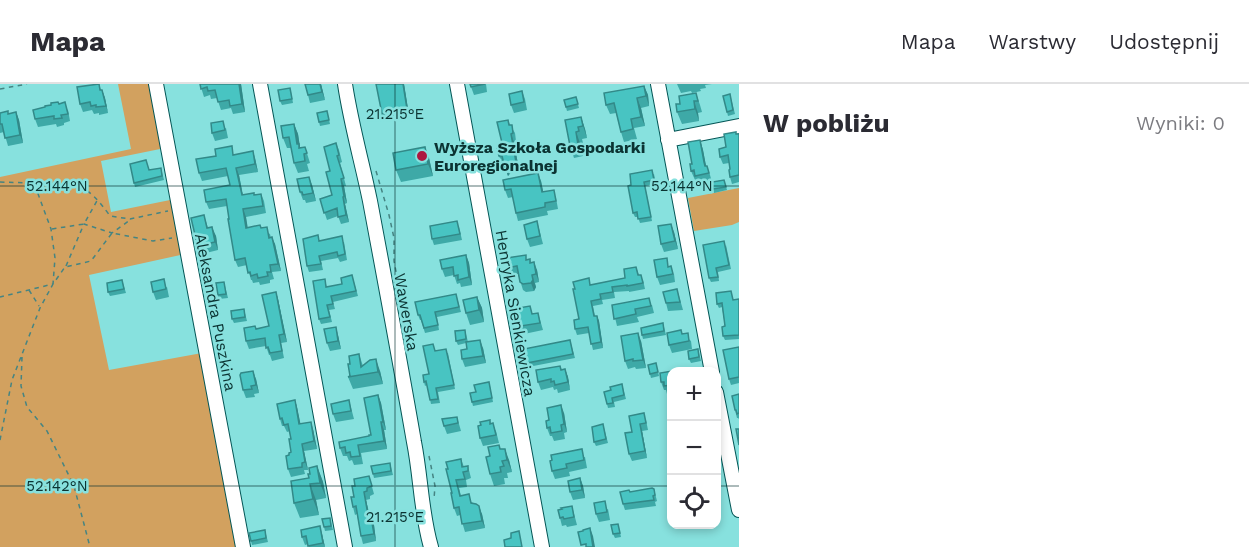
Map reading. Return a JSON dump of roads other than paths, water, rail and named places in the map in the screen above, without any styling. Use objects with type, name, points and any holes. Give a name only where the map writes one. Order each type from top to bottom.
[{"type":"street","name":"Aleksandra Puszkina","points":[[156,84],[243,547]]},
{"type":"street","points":[[260,84],[345,547]]},
{"type":"street","name":"Wawerska","points":[[345,84],[350,118],[366,180],[419,470],[425,527],[431,547]]},
{"type":"street","name":"Henryka Sienkiewicza","points":[[457,84],[542,547]]},
{"type":"street","points":[[658,84],[711,367]]},
{"type":"street","points":[[668,140],[739,126]]},
{"type":"street","points":[[721,409],[735,468],[739,510]]},
{"type":"place","name":"Wyższa Szkoła Gospodarki Euroregionalnej","points":[[422,156]]}]
